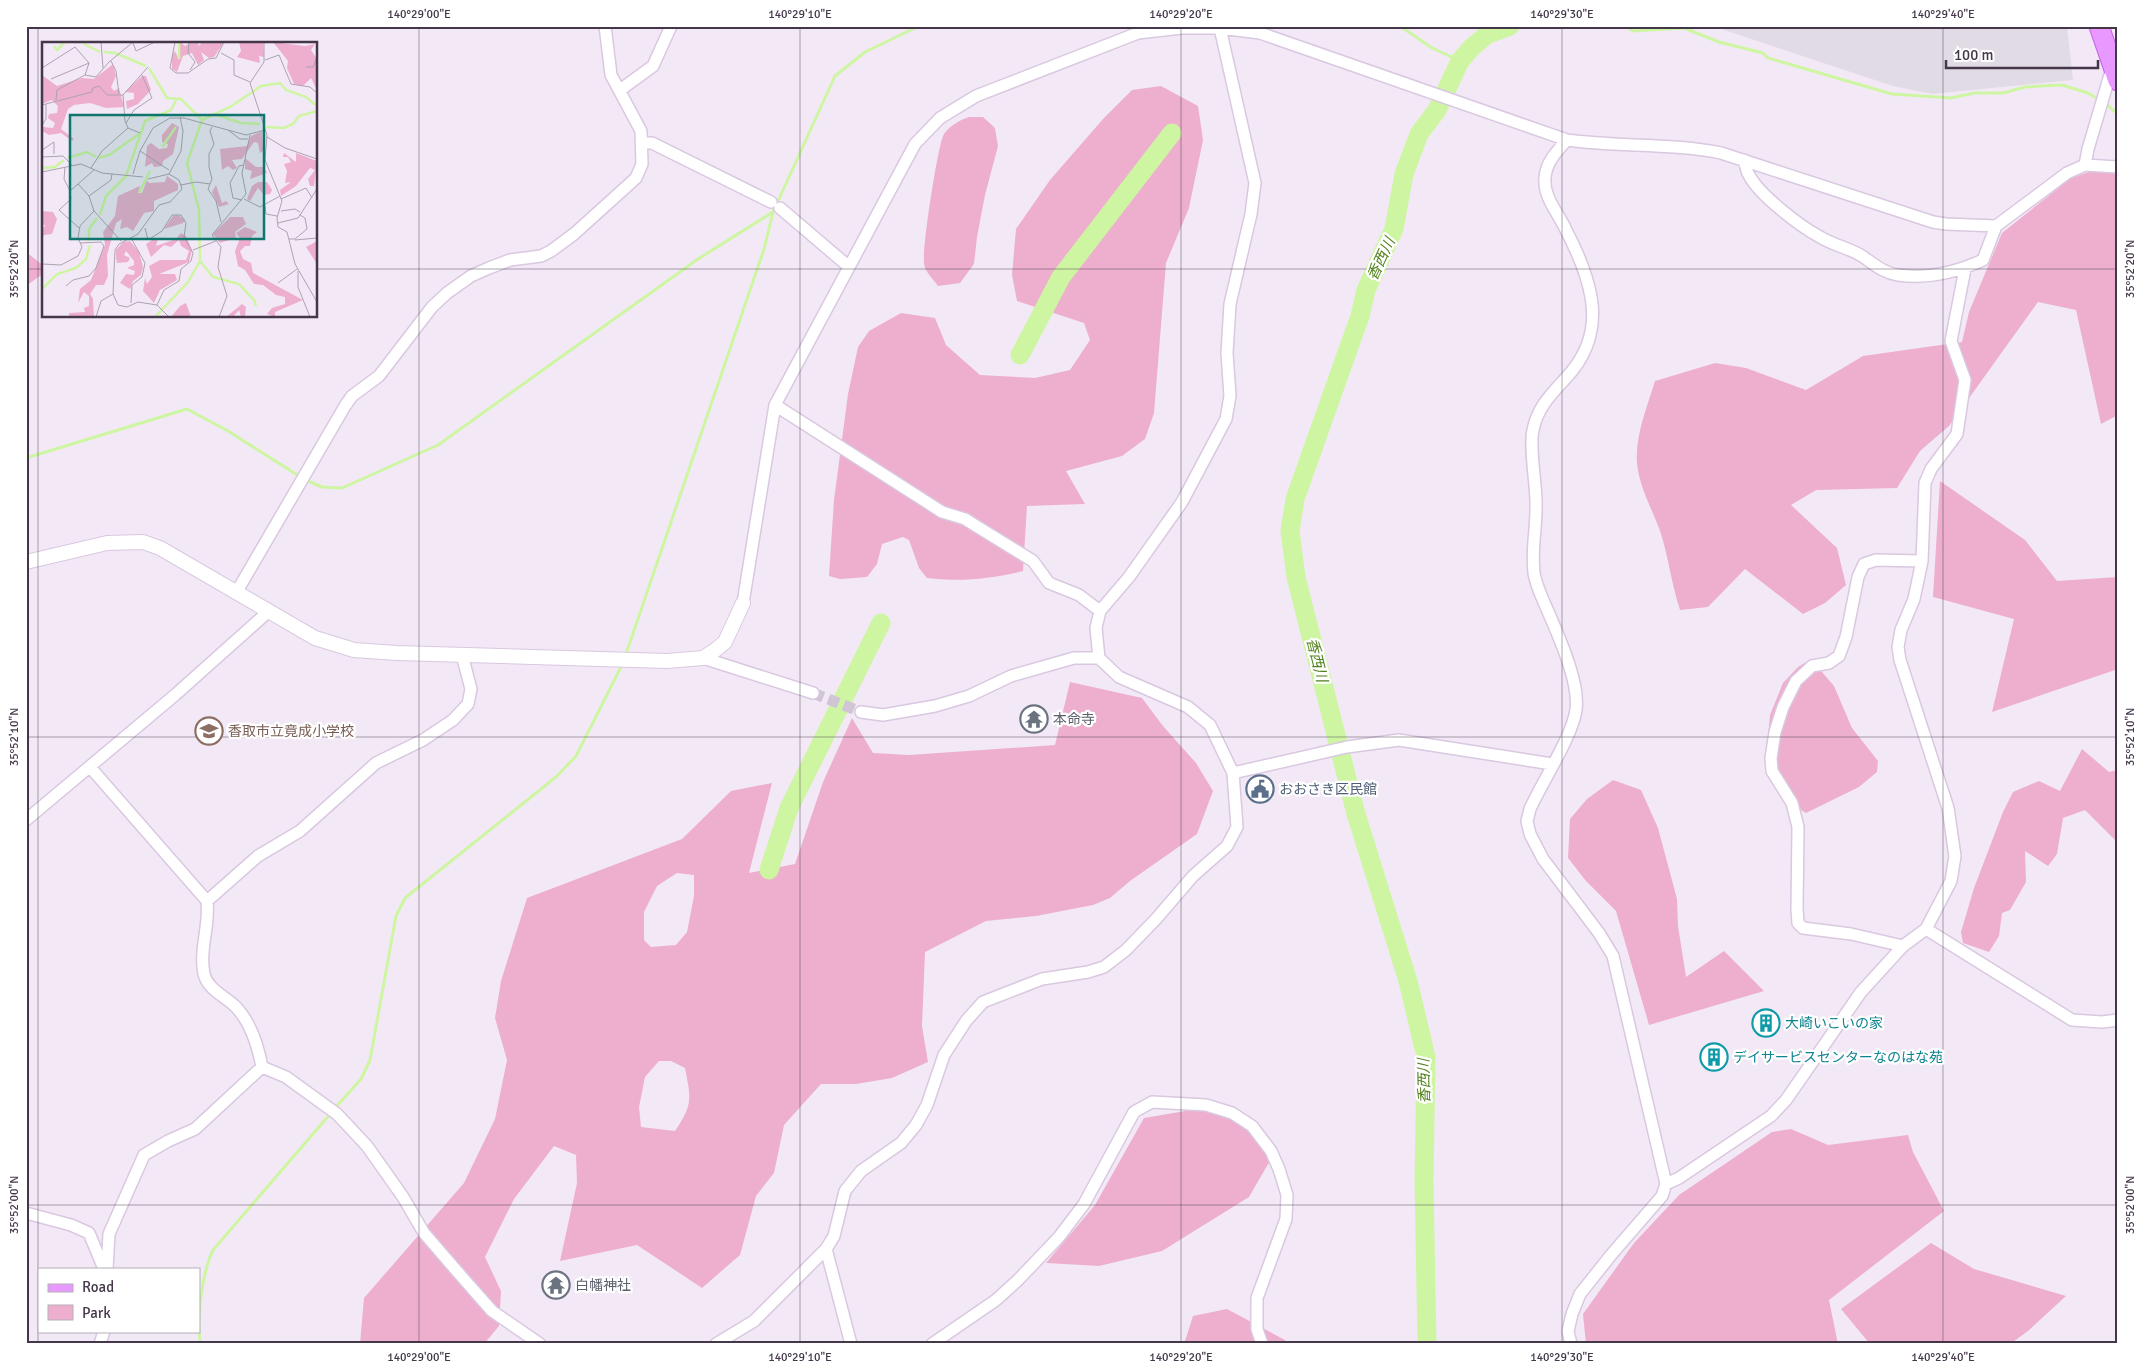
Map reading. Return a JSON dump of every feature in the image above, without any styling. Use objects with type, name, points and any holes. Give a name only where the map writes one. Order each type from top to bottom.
[{"type":"main road","points":[[2099,26],[2115,74]]},
{"type":"street","points":[[236,594],[352,396],[378,376],[432,308],[447,293],[471,276],[510,260],[541,256],[551,251],[574,234],[636,178],[642,164],[641,131],[611,74],[606,26]]},
{"type":"street","points":[[620,90],[653,66],[671,26]]},
{"type":"street","points":[[703,658],[725,642],[743,603],[775,405],[915,144],[940,118],[976,96],[1138,33],[1182,28],[1220,28],[1260,33],[1567,140],[1601,144],[1699,149],[1744,160],[1933,222],[1996,226]]},
{"type":"street","points":[[716,1344],[754,1321],[826,1249],[834,1236],[845,1191],[861,1171],[901,1143],[916,1125],[927,1105],[944,1055],[966,1021],[983,1002],[1042,979],[1088,972],[1104,967],[1126,950],[1193,876],[1227,846],[1236,827],[1232,773],[1210,725],[1188,707],[1119,677],[1100,658],[1096,628],[1100,611],[1129,577],[1182,502],[1226,419],[1230,396],[1228,353],[1230,304],[1255,183],[1220,28]]},
{"type":"street","points":[[2085,165],[2088,149],[2115,74]]},
{"type":"street","points":[[1567,140],[1548,165],[1544,179],[1548,198],[1566,228],[1582,265],[1591,297],[1592,325],[1588,346],[1573,370],[1553,390],[1541,406],[1532,431],[1536,502],[1534,574],[1560,638],[1573,678],[1576,709],[1569,730],[1530,809],[1527,820],[1530,834],[1543,859],[1599,933],[1613,956],[1666,1184],[1662,1196],[1580,1294],[1568,1331],[1571,1344]]},
{"type":"street","points":[[642,144],[652,143],[776,205],[848,266]]},
{"type":"street","points":[[1744,160],[1749,175],[1771,200],[1820,238],[1861,255],[1879,269],[1897,275],[1925,276],[1965,269],[1983,260],[1996,226],[2053,182],[2085,165],[2118,167]]},
{"type":"street","points":[[1666,1184],[1679,1178],[1771,1116],[1786,1100],[1861,992],[1903,946],[1926,929],[1951,881],[1954,856],[1948,808],[1900,660],[1898,647],[1900,630],[1914,599],[1922,561],[1926,483],[1931,469],[1957,434],[1965,380],[1951,341],[1965,269]]},
{"type":"street","points":[[775,405],[942,512],[965,519],[1032,561],[1049,583],[1079,595],[1100,611]]},
{"type":"street","points":[[26,562],[107,543],[143,542],[160,548],[236,594],[315,638],[354,650],[667,661],[703,658],[813,693]]},
{"type":"street","points":[[1903,946],[1851,934],[1803,928],[1798,923],[1796,909],[1798,828],[1792,803],[1772,772],[1771,758],[1775,732],[1783,707],[1796,681],[1812,666],[1829,664],[1839,656],[1844,647],[1858,577],[1864,564],[1876,560],[1922,561]]},
{"type":"street","points":[[26,820],[175,696],[268,612]]},
{"type":"street","points":[[207,901],[258,856],[300,831],[376,763],[423,740],[453,720],[468,704],[471,689],[462,655]]},
{"type":"street","points":[[861,712],[883,715],[935,706],[969,696],[1011,676],[1074,658],[1100,658]]},
{"type":"street","points":[[1232,773],[1347,747],[1399,740],[1480,751],[1552,764]]},
{"type":"street","points":[[90,767],[207,901],[208,914],[203,938],[204,974],[209,985],[236,1008],[250,1026],[259,1047],[262,1067]]},
{"type":"street","points":[[1926,929],[2072,1020],[2102,1022],[2118,1020]]},
{"type":"street","points":[[262,1067],[286,1077],[328,1105],[367,1146],[403,1197],[424,1233],[462,1278],[492,1311],[540,1344]]},
{"type":"street","points":[[106,1268],[109,1234],[144,1155],[168,1141],[195,1130],[262,1067]]},
{"type":"street","points":[[932,1344],[996,1300],[1059,1237],[1084,1204],[1134,1112],[1152,1102],[1206,1105],[1232,1113],[1259,1134],[1276,1163],[1287,1195],[1286,1219],[1257,1298],[1257,1329],[1262,1344]]},
{"type":"street","points":[[26,1213],[71,1225],[89,1233],[106,1268]]},
{"type":"street","points":[[826,1249],[851,1344]]},
{"type":"street","points":[[100,1344],[104,1332]]},
{"type":"shaded area","points":[[1712,26],[2067,26],[2073,80],[1932,94],[1893,86]]},
{"type":"green space","points":[[1161,86],[1198,106],[1203,140],[1189,208],[1166,263],[1154,413],[1145,439],[1122,456],[1066,471],[1085,504],[1027,506],[1023,571],[975,579],[927,578],[919,568],[909,540],[903,537],[882,544],[877,564],[867,577],[840,579],[829,576],[834,500],[848,394],[858,347],[869,331],[901,313],[935,318],[946,345],[980,375],[1035,378],[1070,370],[1090,340],[1084,323],[1017,301],[1012,275],[1016,229],[1050,180],[1103,119],[1132,90]]},
{"type":"green space","points":[[969,117],[983,117],[995,128],[998,146],[985,195],[974,264],[960,283],[938,286],[924,266],[924,254],[941,142],[949,128]]},
{"type":"green space","points":[[2092,171],[2118,174],[2118,415],[2101,424],[2076,310],[2038,302],[1949,426],[1920,451],[1897,488],[1816,490],[1791,505],[1837,548],[1846,585],[1825,603],[1803,614],[1745,569],[1708,607],[1680,610],[1662,538],[1643,488],[1637,463],[1640,432],[1655,381],[1715,363],[1746,368],[1806,390],[1863,356],[1962,342],[1969,312],[2002,233],[2071,178]]},
{"type":"green space","points":[[26,252],[42,264],[42,274],[26,286]]},
{"type":"green space","points":[[1940,481],[2025,540],[2057,581],[2118,577],[2118,669],[1992,712],[2014,619],[1933,597]]},
{"type":"green space","points":[[1811,659],[1834,686],[1852,728],[1878,761],[1877,772],[1859,787],[1806,813],[1786,801],[1766,759],[1770,715],[1783,683],[1798,667]]},
{"type":"green space","points":[[1070,682],[1142,698],[1163,726],[1196,763],[1213,791],[1197,834],[1130,881],[1110,898],[1093,905],[1036,916],[986,921],[925,952],[922,1026],[928,1062],[892,1078],[856,1084],[821,1084],[784,1125],[774,1173],[756,1196],[740,1255],[702,1288],[637,1245],[560,1261],[577,1183],[576,1155],[554,1146],[514,1199],[485,1257],[501,1291],[499,1326],[484,1344],[360,1344],[364,1298],[464,1183],[495,1119],[507,1060],[495,1018],[501,981],[527,898],[682,839],[731,791],[772,783],[749,873],[795,864],[823,782],[852,718],[873,753],[909,755],[1055,745]],"holes":[[[677,873],[694,875],[694,896],[687,932],[676,945],[651,947],[644,940],[644,912],[657,886]],[[659,1061],[671,1061],[685,1068],[689,1101],[685,1114],[675,1131],[641,1127],[639,1107],[645,1077]]]},
{"type":"green space","points":[[2082,749],[2109,772],[2118,770],[2118,843],[2085,810],[2063,818],[2057,854],[2048,866],[2025,851],[2026,882],[2010,910],[2002,913],[1999,936],[1989,952],[1963,943],[1961,932],[1974,888],[2003,812],[2013,792],[2039,781],[2060,791]]},
{"type":"green space","points":[[1613,780],[1641,790],[1658,828],[1677,899],[1678,926],[1686,977],[1724,951],[1764,991],[1649,1025],[1616,911],[1586,881],[1568,858],[1570,819],[1587,799]]},
{"type":"green space","points":[[1197,1109],[1249,1125],[1271,1159],[1249,1197],[1162,1251],[1099,1266],[1046,1263],[1095,1205],[1144,1118]]},
{"type":"green space","points":[[1791,1129],[1828,1145],[1908,1135],[1913,1152],[1944,1211],[1829,1300],[1838,1344],[1586,1344],[1583,1314],[1634,1243],[1679,1195],[1772,1132]]},
{"type":"green space","points":[[1931,1243],[1974,1269],[2066,1296],[2028,1331],[2010,1344],[1870,1344],[1841,1309]]},
{"type":"green space","points":[[1227,1309],[1285,1340],[1287,1344],[1184,1344],[1193,1316]]},
{"type":"waterway","points":[[625,657],[764,249],[773,212],[835,76],[865,52],[919,26]]},
{"type":"waterway","points":[[1400,26],[1432,48],[1460,61]]},
{"type":"waterway","name":"香西川","points":[[1427,1344],[1424,1181],[1426,1057],[1408,981],[1356,814],[1296,577],[1290,531],[1295,499],[1360,316],[1366,290],[1394,229],[1404,174],[1419,134],[1437,110],[1460,61],[1472,47],[1488,34],[1510,26]]},
{"type":"waterway","points":[[1626,26],[1633,31],[1684,28],[1719,42],[1763,53],[1768,58],[1892,94],[1951,98],[1974,93],[2003,93],[2025,87],[2062,85],[2088,93],[2098,99]]},
{"type":"waterway","points":[[2107,105],[2118,114]]},
{"type":"waterway","points":[[1020,355],[1061,277],[1172,133]]},
{"type":"waterway","points":[[308,481],[322,487],[342,488],[438,445],[698,259],[773,212]]},
{"type":"waterway","points":[[26,458],[187,409],[228,431],[299,476]]},
{"type":"waterway","points":[[769,870],[789,808],[881,623]]},
{"type":"waterway","points":[[335,1108],[361,1079],[370,1060],[396,916],[405,898],[556,777],[576,756],[623,663]]},
{"type":"waterway","points":[[200,1310],[203,1283],[213,1250],[331,1113]]},
{"type":"waterway","points":[[199,1332],[201,1344]]},
{"type":"tunnel","points":[[813,693],[861,712]]},
{"type":"place","name":"本命寺","points":[[1034,719]]},
{"type":"place","name":"香取市立竟成小学校","points":[[209,731]]},
{"type":"place","name":"おおさき区民館","points":[[1260,789]]},
{"type":"place","name":"大崎いこいの家","points":[[1766,1023]]},
{"type":"place","name":"デイサービスセンターなのはな苑","points":[[1714,1057]]},
{"type":"place","name":"白幡神社","points":[[556,1285]]}]
